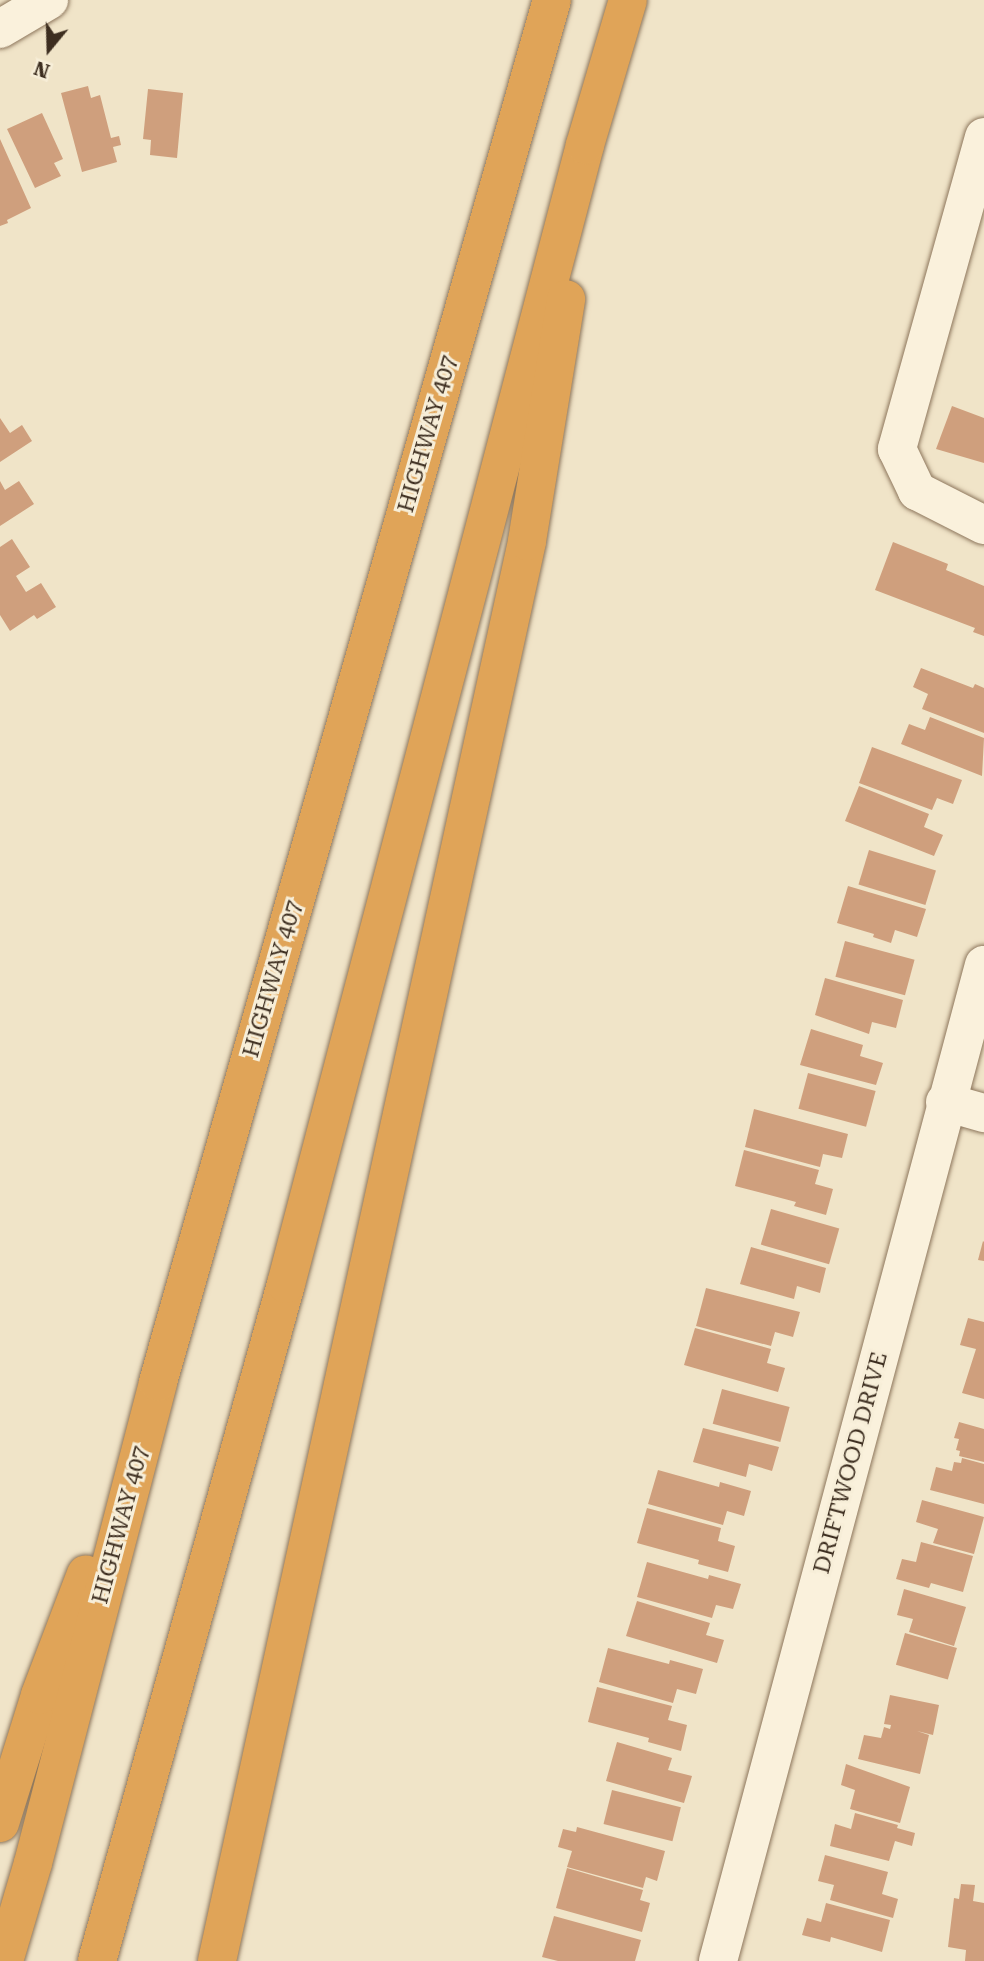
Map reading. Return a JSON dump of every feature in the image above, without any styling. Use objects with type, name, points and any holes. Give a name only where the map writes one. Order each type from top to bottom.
[{"type":"highway","name":"HIGHWAY 407","points":[[4,1961],[33,1863],[158,1382],[552,0]]},
{"type":"highway","points":[[97,1961],[286,1284],[585,145],[628,0]]},
{"type":"highway","points":[[217,1961],[527,541],[558,358],[585,145]]},
{"type":"highway","points":[[0,1823],[40,1695],[158,1382]]},
{"type":"street","points":[[0,29],[49,0]]},
{"type":"street","points":[[984,137],[897,449],[917,491],[984,525]]},
{"type":"street","name":"DRIFTWOOD DRIVE","points":[[718,1961],[945,1102],[984,965]]},
{"type":"street","points":[[945,1102],[984,1113]]},
{"type":"building","points":[[88,86],[91,98],[100,95],[111,138],[119,136],[121,145],[113,147],[117,162],[82,172],[61,93]]},
{"type":"building","points":[[148,89],[183,93],[177,158],[150,155],[151,140],[143,139]]},
{"type":"building","points":[[42,113],[63,159],[54,163],[61,176],[35,188],[7,129]]},
{"type":"building","points":[[0,139],[31,208],[0,226]]},
{"type":"building","points":[[952,406],[984,418],[984,463],[936,449]]},
{"type":"building","points":[[0,418],[10,433],[22,425],[32,441],[0,462]]},
{"type":"building","points":[[0,481],[5,490],[19,481],[34,504],[0,526]]},
{"type":"building","points":[[12,539],[30,567],[16,576],[26,592],[41,583],[56,607],[37,619],[34,615],[10,631],[0,615],[0,547]]},
{"type":"building","points":[[893,542],[948,564],[946,570],[984,586],[984,636],[973,632],[975,628],[875,590]]},
{"type":"building","points":[[921,668],[973,688],[975,684],[984,688],[984,733],[922,709],[928,694],[913,687]]},
{"type":"building","points":[[930,717],[984,738],[982,776],[901,744],[909,724],[925,730]]},
{"type":"building","points":[[872,747],[962,780],[953,804],[937,798],[932,810],[859,783]]},
{"type":"building","points":[[859,786],[929,814],[924,827],[943,835],[934,856],[845,821]]},
{"type":"building","points":[[869,850],[936,870],[925,905],[858,884]]},
{"type":"building","points":[[848,886],[926,909],[917,937],[895,930],[891,943],[873,937],[874,934],[837,923]]},
{"type":"building","points":[[845,941],[915,960],[905,995],[835,977]]},
{"type":"building","points":[[825,978],[903,1000],[896,1028],[872,1022],[869,1034],[815,1015]]},
{"type":"building","points":[[811,1029],[863,1045],[860,1056],[883,1063],[876,1085],[800,1065]]},
{"type":"building","points":[[808,1073],[876,1091],[866,1127],[798,1109]]},
{"type":"building","points":[[754,1109],[848,1134],[842,1158],[823,1154],[820,1167],[745,1147]]},
{"type":"building","points":[[744,1150],[819,1170],[815,1184],[833,1189],[826,1215],[794,1206],[796,1202],[735,1186]]},
{"type":"building","points":[[771,1209],[839,1229],[829,1264],[761,1245]]},
{"type":"building","points":[[984,1242],[984,1261],[978,1260]]},
{"type":"building","points":[[751,1247],[826,1268],[820,1293],[797,1286],[794,1299],[740,1284]]},
{"type":"building","points":[[706,1288],[800,1312],[793,1337],[775,1332],[771,1346],[696,1326]]},
{"type":"building","points":[[968,1318],[984,1322],[984,1399],[962,1393],[976,1349],[960,1345]]},
{"type":"building","points":[[695,1328],[771,1349],[767,1363],[785,1368],[778,1392],[684,1365]]},
{"type":"building","points":[[722,1389],[790,1407],[780,1442],[713,1424]]},
{"type":"building","points":[[959,1422],[984,1429],[984,1462],[959,1456],[960,1451],[956,1450],[959,1439],[954,1438]]},
{"type":"building","points":[[703,1428],[779,1447],[772,1471],[749,1464],[746,1477],[693,1462]]},
{"type":"building","points":[[962,1458],[984,1464],[984,1504],[930,1490],[936,1467],[952,1471],[954,1462],[961,1463]]},
{"type":"building","points":[[658,1470],[719,1487],[720,1482],[751,1491],[744,1516],[727,1511],[723,1525],[648,1504]]},
{"type":"building","points":[[922,1500],[984,1517],[974,1554],[933,1543],[938,1529],[916,1522]]},
{"type":"building","points":[[647,1508],[721,1528],[718,1541],[735,1546],[728,1572],[698,1564],[699,1560],[637,1543]]},
{"type":"building","points":[[921,1542],[973,1556],[963,1592],[931,1583],[929,1588],[896,1579],[902,1559],[916,1562]]},
{"type":"building","points":[[647,1562],[708,1579],[709,1575],[741,1584],[733,1609],[716,1605],[712,1618],[637,1597]]},
{"type":"building","points":[[904,1589],[966,1607],[954,1646],[909,1632],[913,1619],[897,1615]]},
{"type":"building","points":[[637,1601],[710,1623],[706,1635],[724,1640],[717,1663],[626,1636]]},
{"type":"building","points":[[905,1633],[957,1648],[948,1680],[896,1665]]},
{"type":"building","points":[[608,1648],[669,1664],[670,1660],[703,1669],[696,1694],[677,1689],[673,1703],[599,1682]]},
{"type":"building","points":[[597,1687],[672,1706],[668,1720],[687,1725],[681,1751],[648,1742],[649,1738],[588,1722]]},
{"type":"building","points":[[890,1695],[939,1705],[933,1735],[917,1731],[929,1735],[920,1774],[858,1759],[864,1735],[881,1738],[884,1727],[890,1729],[891,1725],[884,1724]]},
{"type":"building","points":[[617,1742],[672,1758],[668,1770],[692,1776],[684,1803],[606,1781]]},
{"type":"building","points":[[846,1764],[910,1787],[900,1823],[850,1809],[855,1790],[841,1785]]},
{"type":"building","points":[[612,1790],[681,1807],[672,1841],[604,1824]]},
{"type":"building","points":[[855,1813],[898,1825],[897,1828],[915,1833],[912,1846],[895,1841],[889,1861],[830,1846],[835,1824],[851,1829]]},
{"type":"building","points":[[577,1827],[665,1851],[657,1881],[646,1877],[643,1888],[567,1867],[572,1851],[558,1847],[563,1829],[576,1832]]},
{"type":"building","points":[[825,1855],[888,1872],[882,1894],[898,1899],[893,1918],[830,1900],[834,1885],[818,1881]]},
{"type":"building","points":[[567,1868],[643,1890],[640,1900],[650,1903],[642,1932],[556,1908]]},
{"type":"building","points":[[961,1884],[975,1885],[973,1901],[984,1903],[984,1961],[965,1961],[966,1950],[948,1947],[954,1898],[959,1899]]},
{"type":"building","points":[[826,1903],[890,1920],[882,1952],[831,1937],[830,1942],[802,1935],[807,1918],[821,1922]]},
{"type":"building","points":[[554,1916],[641,1940],[635,1961],[558,1961],[542,1957]]}]
